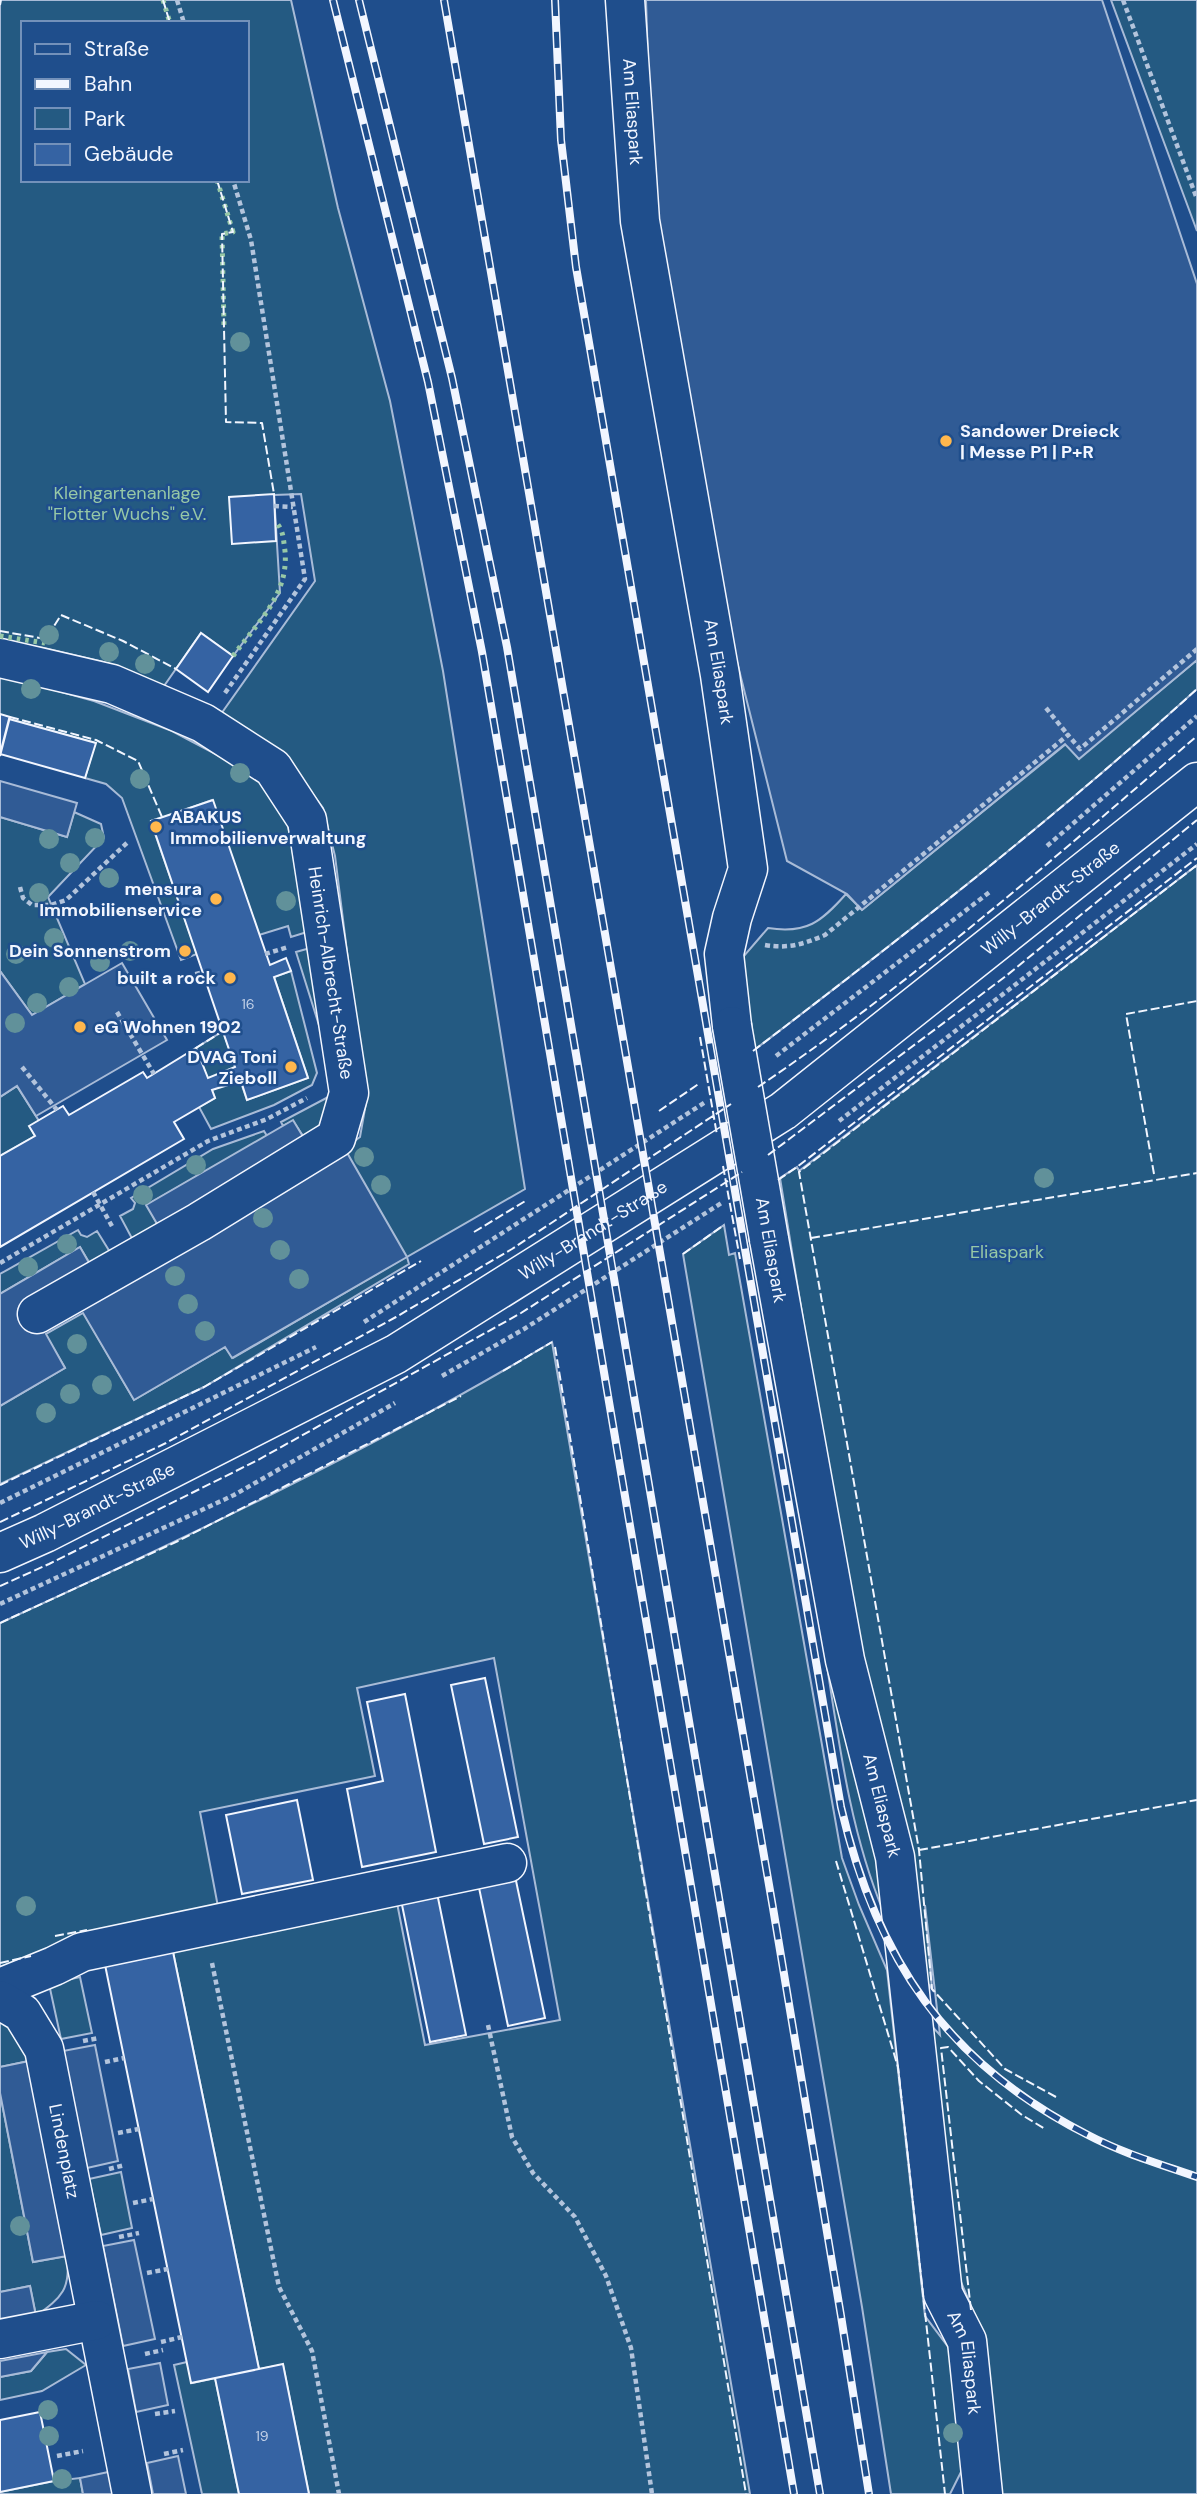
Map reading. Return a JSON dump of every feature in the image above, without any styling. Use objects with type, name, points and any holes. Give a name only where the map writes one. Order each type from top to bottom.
[{"type":"main road","name":"Am Eliaspark","points":[[625,0],[640,221],[720,675],[748,869],[724,954],[732,1026],[845,1660],[895,1857],[943,2294],[967,2341],[983,2494]]},
{"type":"main road","name":"Heinrich-Albrecht-Straße","points":[[0,658],[112,684],[203,723],[273,768],[307,820],[349,1093],[336,1138],[199,1222],[37,1314]]},
{"type":"main road","name":"Willy-Brandt-Straße","points":[[1136,830],[1197,773]]},
{"type":"main road","name":"Willy-Brandt-Straße","points":[[0,1553],[46,1533],[396,1354],[783,1111],[1197,782]]},
{"type":"main road","points":[[0,1988],[82,1952],[506,1863]]},
{"type":"main road","name":"Lindenplatz","points":[[0,2000],[22,2013],[44,2049],[132,2494]]},
{"type":"main road","points":[[0,2339],[97,2320]]},
{"type":"path","points":[[177,0],[183,21]]},
{"type":"path","points":[[1123,0],[1197,199]]},
{"type":"path","points":[[203,723],[305,579],[251,240],[234,182]]},
{"type":"path","points":[[274,506],[293,507]]},
{"type":"path","points":[[1046,708],[1080,749],[1197,649]]},
{"type":"path","points":[[1046,847],[1197,716]]},
{"type":"path","points":[[732,918],[757,943],[793,946],[825,935],[1068,735]]},
{"type":"path","points":[[20,887],[23,898],[32,905],[51,905],[66,900],[129,841]]},
{"type":"path","points":[[768,1061],[993,889]]},
{"type":"path","points":[[179,979],[203,972]]},
{"type":"path","points":[[117,1012],[154,1074]]},
{"type":"path","points":[[22,1067],[57,1110]]},
{"type":"path","points":[[362,1323],[710,1098]]},
{"type":"path","points":[[0,1263],[208,1141],[267,1119]]},
{"type":"path","points":[[93,1192],[100,1206]]},
{"type":"path","points":[[0,1503],[326,1342]]},
{"type":"path","points":[[204,1927],[279,2287],[312,2351],[339,2494]]},
{"type":"path","points":[[488,2025],[512,2137],[533,2173],[575,2217],[606,2276],[619,2312],[631,2348],[652,2494]]},
{"type":"path","points":[[104,2063],[124,2059]]},
{"type":"path","points":[[118,2133],[139,2129]]},
{"type":"path","points":[[133,2203],[153,2199]]},
{"type":"path","points":[[147,2273],[168,2269]]},
{"type":"path","points":[[161,2342],[182,2337]]},
{"type":"green space","name":"Kleingartenanlage \"Flotter Wuchs\" e.V.","points":[[0,0],[291,0],[338,208],[390,401],[443,671],[525,1189],[407,1257],[409,1264],[204,1387],[0,1484],[0,1406],[65,1368],[45,1334],[83,1312],[134,1400],[225,1347],[233,1358],[406,1257],[344,1149],[360,1137],[366,1103],[335,856],[323,808],[287,760],[221,714],[315,581],[301,494],[274,495],[280,593],[233,656],[201,633],[164,686],[108,663],[0,641]]},
{"type":"green space","points":[[1111,0],[1197,0],[1197,231]]},
{"type":"green space","points":[[1197,660],[1197,689],[1143,737],[979,875],[753,1051],[743,957],[768,928],[793,929],[812,924],[829,912],[846,894],[862,910],[1066,744],[1079,758]]},
{"type":"green space","points":[[0,675],[94,701],[172,731],[255,775],[286,815],[307,932],[291,937],[288,926],[259,935],[212,800],[151,822],[197,954],[181,960],[122,798],[106,784],[85,778],[95,743],[9,719],[0,714]]},
{"type":"green space","points":[[74,812],[101,824],[104,838],[48,897],[85,984],[32,1015],[0,971],[0,817],[67,837]]},
{"type":"green space","name":"Eliaspark","points":[[1197,865],[1197,2494],[992,2494],[970,2303],[958,2275],[928,2022],[940,2035],[925,1905],[932,1989],[923,1977],[828,1473],[780,1178],[797,1167],[799,1171]]},
{"type":"green space","points":[[310,948],[323,1038],[296,952]]},
{"type":"green space","points":[[291,971],[317,1073],[312,1085],[274,1105],[211,1129],[199,1107],[215,1098],[196,1048],[223,1031],[247,1100],[308,1078],[274,977]]},
{"type":"green space","points":[[17,1086],[39,1121],[30,1126],[35,1136],[0,1156],[0,1097]]},
{"type":"green space","points":[[332,1095],[318,1129],[307,1142],[293,1121],[283,1126],[281,1122]]},
{"type":"green space","points":[[264,1131],[267,1136],[147,1205],[160,1229],[135,1244],[120,1216],[133,1209],[135,1203],[131,1198],[213,1149]]},
{"type":"green space","points":[[724,1225],[729,1255],[735,1253],[842,1858],[887,1970],[925,2316],[958,2360],[969,2456],[950,2494],[891,2494],[862,2307],[683,1254]]},
{"type":"green space","points":[[78,1230],[81,1235],[87,1237],[97,1231],[113,1257],[93,1269],[80,1247],[0,1294],[0,1274]]},
{"type":"green space","points":[[552,1342],[750,2494],[309,2494],[283,2365],[259,2369],[172,1947],[397,1903],[425,2045],[560,2020],[494,1658],[357,1688],[375,1776],[200,1812],[219,1912],[0,1970],[0,1623],[141,1558],[349,1455],[418,1419]]},
{"type":"green space","points":[[819,1616],[878,1850],[884,1913],[871,1878],[851,1804]]},
{"type":"green space","points":[[80,1977],[92,2033],[61,2039],[49,1984]]},
{"type":"green space","points":[[0,2021],[8,2025],[29,2061],[0,2067]]},
{"type":"green space","points":[[0,2093],[33,2262],[67,2256],[68,2277],[63,2291],[36,2316],[30,2286],[0,2292]]},
{"type":"green space","points":[[121,2172],[132,2228],[101,2235],[89,2179]]},
{"type":"green space","points":[[66,2349],[86,2365],[42,2391],[0,2400],[0,2377],[31,2371],[47,2352]]},
{"type":"green space","points":[[187,2362],[192,2383],[215,2378],[239,2494],[202,2494],[174,2365]]},
{"type":"green space","points":[[80,2478],[83,2494],[0,2494],[54,2481]]},
{"type":"shaded area","name":"Sandower Dreieck | Messe P1 | P+R","points":[[646,0],[1102,0],[1197,284],[1197,660],[1079,759],[1065,744],[862,910],[847,894],[787,861],[721,598],[652,186]]},
{"type":"shaded area","points":[[0,781],[77,803],[67,837],[0,817]]},
{"type":"shaded area","name":"eG Wohnen 1902","points":[[122,963],[167,1040],[36,1116],[17,1086],[0,1097],[0,971],[32,1015]]},
{"type":"shaded area","points":[[293,1120],[313,1153],[338,1137],[407,1257],[232,1358],[225,1347],[134,1400],[83,1313],[46,1334],[65,1368],[0,1406],[0,1294],[80,1247],[92,1268],[160,1229],[146,1205]]},
{"type":"shaded area","points":[[95,2045],[118,2161],[87,2168],[63,2051]]},
{"type":"shaded area","points":[[29,2061],[67,2256],[33,2262],[0,2093],[0,2067]]},
{"type":"shaded area","points":[[134,2240],[155,2339],[123,2346],[103,2246]]},
{"type":"shaded area","points":[[30,2286],[36,2316],[0,2323],[0,2292]]},
{"type":"shaded area","points":[[47,2352],[31,2371],[0,2377],[0,2361]]},
{"type":"shaded area","points":[[160,2363],[168,2405],[136,2412],[128,2369]]},
{"type":"shaded area","points":[[178,2456],[186,2494],[153,2494],[147,2463]]},
{"type":"shaded area","points":[[113,2471],[117,2494],[83,2494],[80,2478]]},
{"type":"building","points":[[274,494],[276,541],[232,544],[229,497]]},
{"type":"building","points":[[201,633],[233,656],[208,692],[176,669]]},
{"type":"building","points":[[0,714],[10,717],[0,756]]},
{"type":"building","points":[[9,719],[96,743],[85,778],[0,754]]},
{"type":"building","points":[[213,800],[270,965],[286,958],[291,971],[274,977],[308,1078],[247,1100],[241,1081],[212,1090],[215,1098],[174,1122],[184,1139],[0,1247],[0,1156],[35,1136],[29,1126],[63,1106],[69,1115],[143,1072],[147,1078],[196,1048],[208,1078],[235,1067],[151,821]]},
{"type":"building","points":[[485,1678],[518,1837],[484,1844],[451,1685]]},
{"type":"building","points":[[405,1694],[436,1852],[362,1867],[347,1789],[383,1781],[367,1702]]},
{"type":"building","points":[[297,1800],[313,1880],[242,1894],[226,1815]]},
{"type":"building","points":[[515,1876],[545,2018],[508,2026],[478,1883]]},
{"type":"building","points":[[437,1893],[466,2035],[430,2042],[401,1900]]},
{"type":"building","points":[[172,1947],[259,2369],[191,2383],[104,1960]]},
{"type":"building","points":[[283,2364],[309,2494],[239,2494],[215,2378]]},
{"type":"building","points":[[40,2412],[54,2481],[0,2492],[0,2420]]},
{"type":"railway","points":[[333,0],[428,382],[482,652],[794,2494]]},
{"type":"railway","points":[[359,0],[452,378],[507,647],[820,2494]]},
{"type":"railway","points":[[444,0],[773,1908],[869,2494]]},
{"type":"railway","points":[[555,0],[561,140],[576,267],[841,1807],[856,1862],[875,1912],[897,1958],[925,2001],[957,2040],[995,2075],[1038,2107],[1088,2135],[1128,2153],[1197,2177]]},
{"type":"hedge","points":[[163,0],[169,21]]},
{"type":"hedge","points":[[218,182],[233,232],[222,234],[224,327]]},
{"type":"hedge","points":[[233,656],[270,608],[282,581],[285,551],[282,531],[275,521]]},
{"type":"hedge","points":[[0,636],[45,643]]},
{"type":"fence","points":[[0,5],[1,0]]},
{"type":"fence","points":[[163,0],[169,21]]},
{"type":"fence","points":[[218,182],[233,232],[222,234],[226,422],[262,423],[274,494]]},
{"type":"fence","points":[[0,631],[46,639],[61,615],[123,641],[176,669]]},
{"type":"fence","points":[[753,1051],[979,875],[1089,784],[1197,689]]},
{"type":"fence","points":[[10,717],[96,740],[138,761],[162,817]]},
{"type":"fence","points":[[758,1087],[816,1047],[927,962],[1197,736]]},
{"type":"fence","points":[[768,1155],[1006,976],[1197,820]]},
{"type":"fence","points":[[778,1180],[1197,858]]},
{"type":"fence","points":[[1056,2097],[1005,2069],[932,1989],[919,1850],[799,1172],[1197,865]]},
{"type":"fence","points":[[1154,1174],[1126,1014],[1197,1001]]},
{"type":"fence","points":[[196,1048],[223,1031]]},
{"type":"fence","points":[[700,1037],[717,1135]]},
{"type":"fence","points":[[659,1111],[700,1083]]},
{"type":"fence","points":[[0,1522],[166,1443],[396,1317],[512,1249],[731,1104]]},
{"type":"fence","points":[[723,1166],[740,1259]]},
{"type":"fence","points":[[0,1586],[258,1460],[521,1313],[742,1172]]},
{"type":"fence","points":[[811,1238],[1197,1173]]},
{"type":"fence","points":[[474,1232],[527,1200]]},
{"type":"fence","points":[[683,1254],[724,1225]]},
{"type":"fence","points":[[0,1485],[204,1387],[421,1261]]},
{"type":"fence","points":[[503,1371],[552,1342]]},
{"type":"fence","points":[[555,1347],[746,2494]]},
{"type":"fence","points":[[0,1623],[178,1541],[461,1396]]},
{"type":"fence","points":[[919,1850],[1197,1800]]},
{"type":"fence","points":[[836,1861],[898,2067],[945,2494]]},
{"type":"fence","points":[[55,1936],[87,1930]]},
{"type":"fence","points":[[0,1963],[31,1956]]},
{"type":"fence","points":[[971,2310],[941,2048],[948,2047],[979,2081],[1022,2115],[1045,2129]]},
{"type":"place","name":"Sandower Dreieck | Messe P1 | P+R","points":[[946,441]]},
{"type":"place","name":"ABAKUS Immobilienverwaltung","points":[[156,827]]},
{"type":"place","name":"mensura Immobilienservice","points":[[216,899]]},
{"type":"place","name":"Dein Sonnenstrom","points":[[185,951]]},
{"type":"place","name":"built a rock","points":[[230,978]]},
{"type":"place","name":"eG Wohnen 1902","points":[[80,1027]]},
{"type":"place","name":"DVAG Toni Zieboll","points":[[291,1067]]}]
